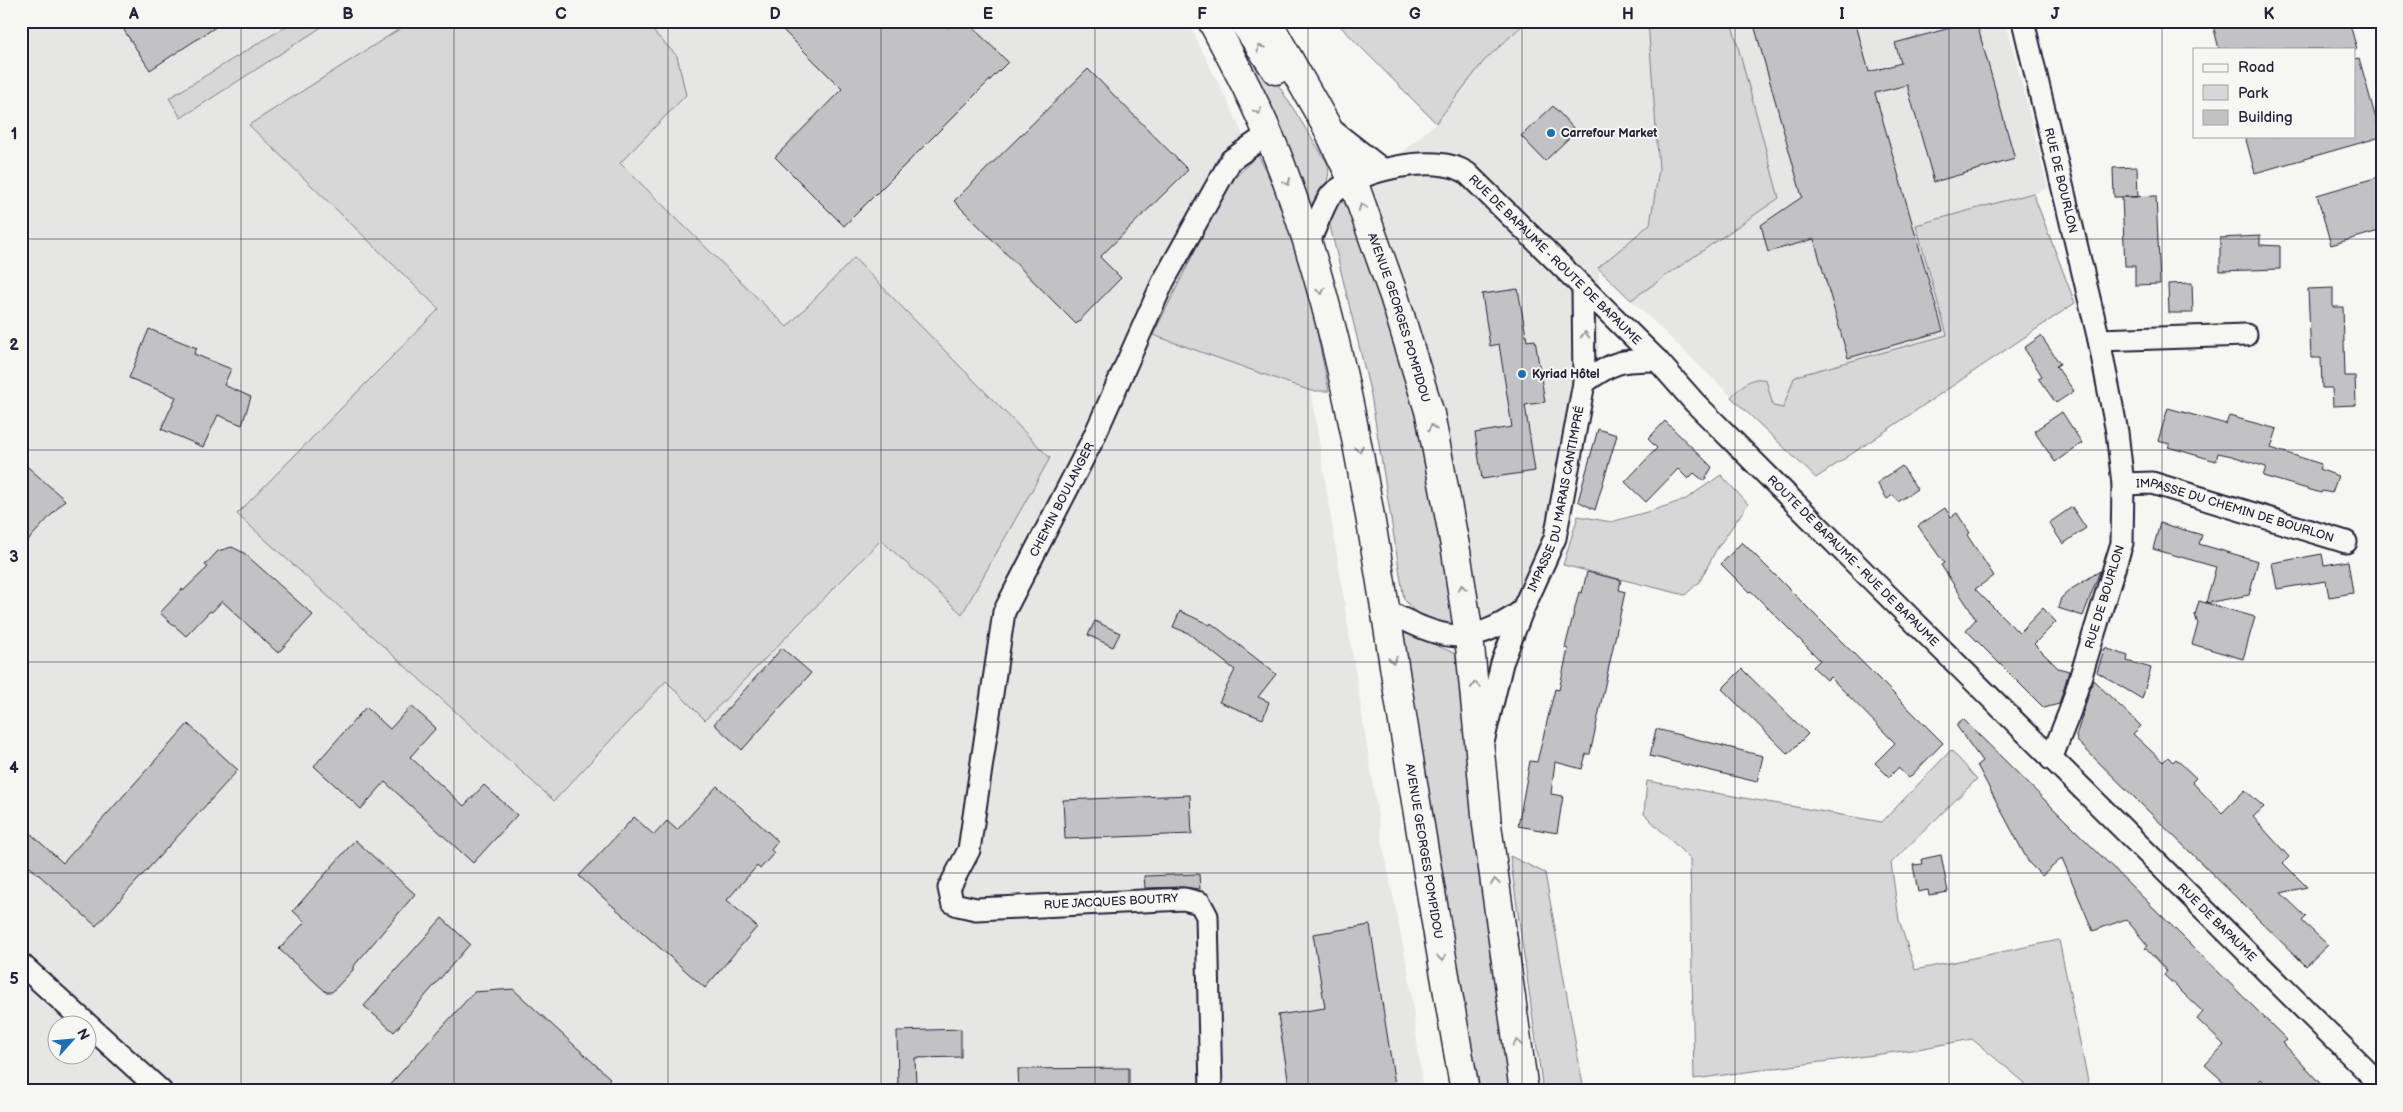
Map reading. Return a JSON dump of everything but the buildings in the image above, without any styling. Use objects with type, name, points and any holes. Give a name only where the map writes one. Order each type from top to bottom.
[{"type":"main road","name":"AVENUE GEORGES POMPIDOU","points":[[1212,21],[1242,77],[1289,186],[1308,244],[1350,401],[1370,506],[1465,1091]]},
{"type":"main road","points":[[1243,21],[1272,66],[1326,125]]},
{"type":"main road","name":"AVENUE GEORGES POMPIDOU","points":[[1267,21],[1326,125],[1353,181],[1394,296],[1430,414],[1456,551],[1469,636],[1487,825],[1524,1091]]},
{"type":"street","name":"RUE DE BOURLON","points":[[2023,21],[2098,340],[2117,432],[2123,484],[2122,543],[2070,711],[2051,759]]},
{"type":"street","points":[[1308,244],[1331,194],[1353,181],[1382,169],[1326,125]]},
{"type":"street","name":"CHEMIN BOULANGER","points":[[952,902],[949,888],[969,850],[1004,612],[1093,439],[1163,282],[1231,160],[1258,141],[1269,137]]},
{"type":"street","name":"RUE DE BAPAUME - ROUTE DE BAPAUME","points":[[1382,169],[1437,164],[1460,168],[1482,187],[1657,360]]},
{"type":"street","name":"IMPASSE DU MARAIS CANTIMPRÉ","points":[[1481,748],[1502,664],[1522,611],[1555,538],[1584,382],[1583,287]]},
{"type":"street","points":[[2098,340],[2246,336]]},
{"type":"street","points":[[1584,382],[1612,364],[1631,360],[1657,360]]},
{"type":"street","name":"ROUTE DE BAPAUME - RUE DE BAPAUME","points":[[1657,360],[1695,403],[2051,759]]},
{"type":"street","name":"IMPASSE DU CHEMIN DE BOURLON","points":[[2123,484],[2152,483],[2346,542]]},
{"type":"street","points":[[1386,612],[1442,636],[1469,636],[1503,624],[1522,611]]},
{"type":"street","name":"RUE DE BAPAUME","points":[[2051,759],[2382,1086]]},
{"type":"street","name":"RUE JACQUES BOUTRY","points":[[952,902],[976,909],[1184,899],[1200,903],[1207,916],[1211,1091]]},
{"type":"street","points":[[21,964],[161,1091]]},
{"type":"shaded area","points":[[21,21],[1187,21],[1234,114],[1273,208],[1296,278],[1311,391],[1381,835],[1409,976],[1423,1091],[21,1091]]},
{"type":"shaded area","points":[[1335,21],[2006,21],[2048,188],[2034,194],[2075,303],[1816,478],[1599,269],[1598,366],[1559,558],[1528,620],[1481,642],[1364,185],[1436,123]]},
{"type":"green space","points":[[295,21],[331,21],[181,118],[169,98]]},
{"type":"green space","points":[[412,21],[643,21],[677,56],[686,95],[620,163],[787,327],[854,258],[1050,458],[962,614],[881,540],[705,720],[666,681],[554,801],[237,514],[439,309],[249,125]]},
{"type":"green space","points":[[1223,21],[1238,21],[1328,164],[1329,171],[1326,183],[1311,213]]},
{"type":"green space","points":[[1335,21],[1527,21],[1484,61],[1436,123]]},
{"type":"green space","points":[[1648,21],[1731,21],[1779,198],[1631,300],[1598,268],[1650,224],[1659,169]]},
{"type":"green space","points":[[1258,154],[1283,208],[1304,269],[1329,391],[1311,391],[1153,335],[1227,186]]},
{"type":"green space","points":[[2033,193],[2075,303],[1816,478],[1731,397],[1751,381],[1756,379],[1766,380],[1773,406],[1783,408],[1794,378],[1800,375],[1947,335],[1916,225]]},
{"type":"green space","points":[[1341,200],[1349,209],[1391,326],[1426,447],[1455,625],[1450,629],[1422,621],[1404,599],[1371,395],[1330,226],[1329,219],[1336,202]]},
{"type":"green space","points":[[1721,475],[1748,504],[1716,550],[1700,581],[1685,595],[1563,565],[1578,516],[1611,522],[1654,510],[1686,499]]},
{"type":"green space","points":[[1403,632],[1458,656],[1515,1091],[1475,1091],[1400,636]]},
{"type":"green space","points":[[1951,750],[1977,779],[1891,863],[1899,920],[1915,970],[2059,940],[2090,1091],[2027,1091],[2024,1082],[1972,1039],[1918,1049],[1694,1079],[1690,859],[1644,814],[1647,781],[1882,822]]},
{"type":"green space","points":[[1510,856],[1545,873],[1584,1091],[1543,1091]]},
{"type":"place","name":"Carrefour Market","points":[[1551,133]]},
{"type":"place","name":"Kyriad Hôtel","points":[[1522,374]]}]
